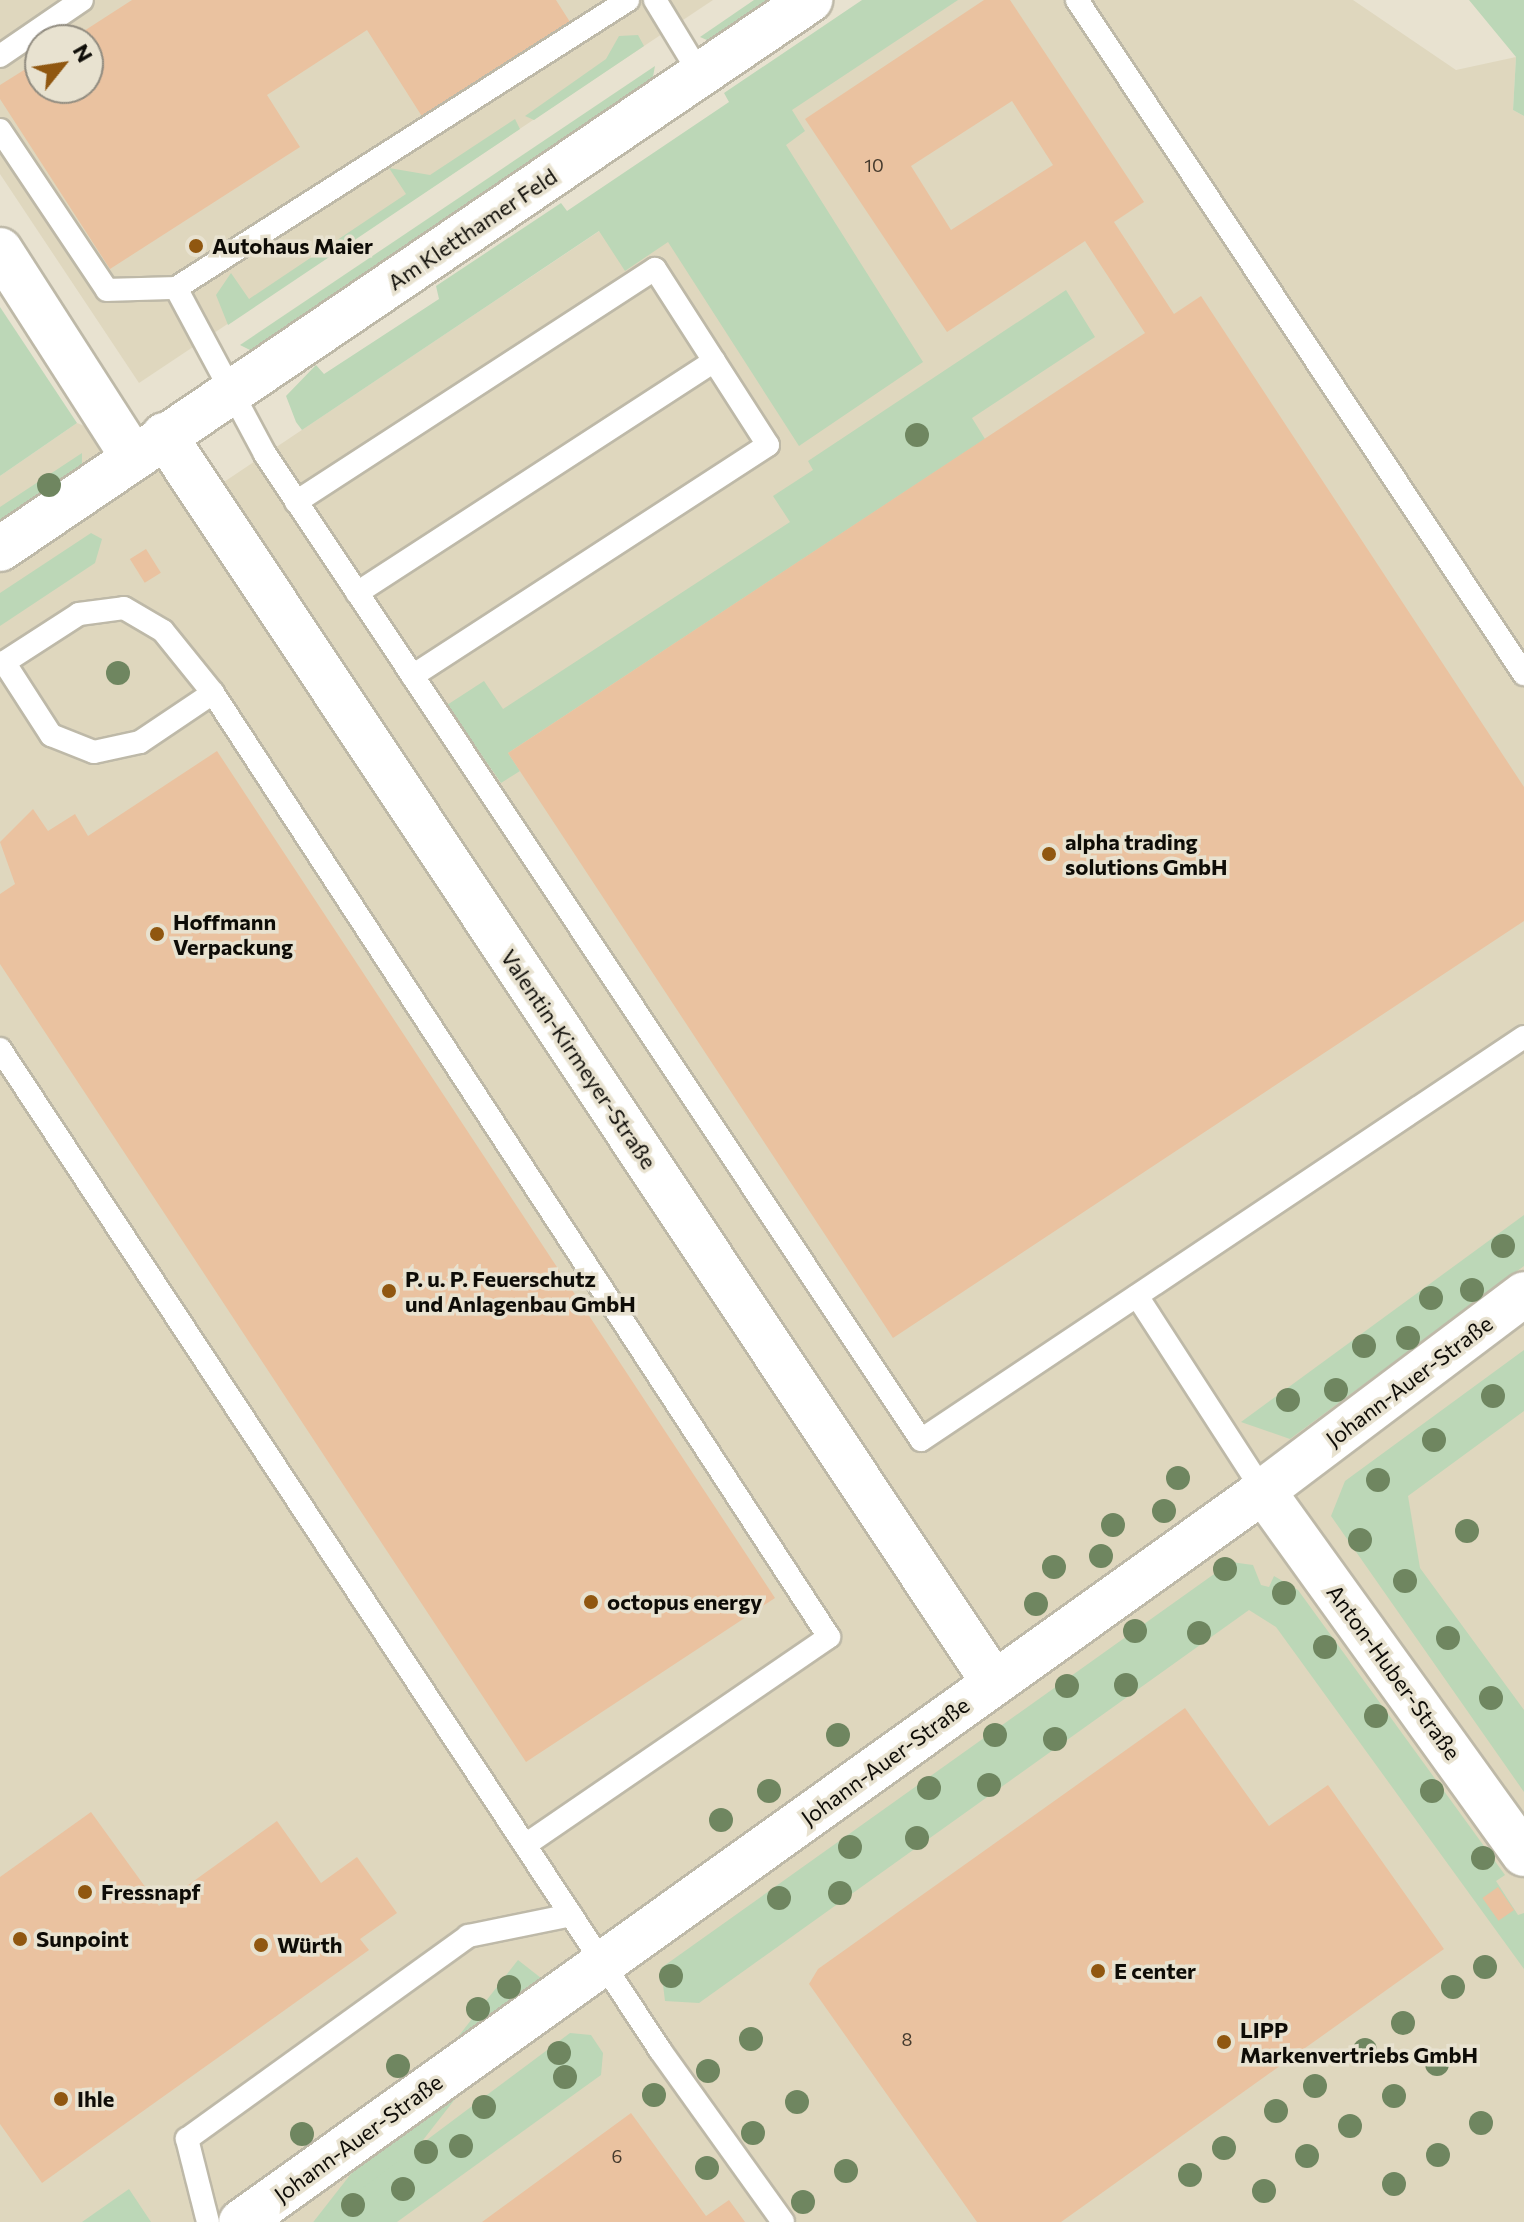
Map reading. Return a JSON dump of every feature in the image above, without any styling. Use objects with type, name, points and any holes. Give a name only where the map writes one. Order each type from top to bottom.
[{"type":"street","name":"Am Kletthamer Feld","points":[[0,549],[810,0]]},
{"type":"street","points":[[0,250],[149,446]]},
{"type":"street","name":"Valentin-Kirmeyer-Straße","points":[[149,446],[994,1683]]},
{"type":"street","name":"Johann-Auer-Straße","points":[[241,2222],[1263,1491],[1524,1294]]},
{"type":"street","name":"Anton-Huber-Straße","points":[[1263,1491],[1524,1854]]},
{"type":"lane","points":[[0,56],[82,0]]},
{"type":"lane","points":[[0,130],[107,290],[176,288],[628,0]]},
{"type":"lane","points":[[655,0],[700,74]]},
{"type":"lane","points":[[1077,0],[1524,674]]},
{"type":"lane","points":[[296,502],[655,269],[768,445],[412,676]]},
{"type":"lane","points":[[176,288],[228,394],[296,502],[921,1440],[1524,1037]]},
{"type":"lane","points":[[357,593],[714,361]]},
{"type":"lane","points":[[213,693],[140,742],[94,752],[51,735],[2,663],[79,614],[124,608],[163,631],[213,693],[829,1637],[525,1845]]},
{"type":"lane","points":[[0,1049],[603,1963],[783,2222]]},
{"type":"lane","points":[[1137,1296],[1263,1491]]},
{"type":"lane","points":[[208,2222],[187,2139],[468,1936],[571,1915]]},
{"type":"shaded area","name":"Autohaus Maier","points":[[0,0],[713,0],[139,383],[0,174]]},
{"type":"shaded area","points":[[945,0],[1353,0],[1456,70],[1516,57],[1513,110],[1524,116],[1524,2222],[0,2222],[0,476],[77,423],[224,482]]},
{"type":"green space","points":[[754,0],[780,0],[716,44],[700,37]]},
{"type":"green space","points":[[862,0],[958,0],[792,110],[805,131],[786,145],[923,362],[799,446],[668,242],[625,271],[599,231],[302,430],[286,396],[316,365],[324,374],[439,299],[436,286],[561,203],[567,211],[729,102],[724,93]]},
{"type":"green space","points":[[1469,0],[1524,0],[1524,116],[1513,110],[1516,57]]},
{"type":"green space","points":[[638,35],[644,46],[534,120],[525,116],[606,59],[619,36]]},
{"type":"green space","points":[[655,66],[651,87],[254,352],[240,345]]},
{"type":"green space","points":[[515,119],[520,129],[228,325],[216,295],[231,273],[249,299],[406,194],[389,168],[430,175]]},
{"type":"green space","points":[[1066,290],[1095,337],[972,418],[985,439],[508,753],[520,771],[501,783],[447,705],[484,681],[503,709],[790,522],[773,496],[813,470],[808,461]]},
{"type":"green space","points":[[0,307],[77,423],[0,476]]},
{"type":"green space","points":[[82,453],[82,465],[65,482],[0,526],[0,507]]},
{"type":"green space","points":[[91,533],[102,539],[95,563],[0,626],[0,593]]},
{"type":"green space","points":[[1524,1215],[1524,1266],[1290,1439],[1241,1422]]},
{"type":"green space","points":[[1524,1350],[1524,1411],[1408,1496],[1420,1568],[1524,1710],[1524,1792],[1331,1516],[1345,1481]]},
{"type":"green space","points":[[1231,1562],[1253,1565],[1261,1585],[1269,1587],[1274,1576],[1298,1590],[1505,1875],[1496,1881],[1518,1915],[1524,1913],[1524,1969],[1276,1627],[1249,1610],[699,2003],[665,2001],[661,1968]]},
{"type":"green space","points":[[518,1960],[546,1982],[359,2222],[313,2222]]},
{"type":"green space","points":[[570,2033],[591,2035],[603,2053],[601,2075],[397,2222],[317,2222]]},
{"type":"green space","points":[[129,2189],[151,2222],[82,2222]]},
{"type":"building","points":[[132,0],[556,0],[570,22],[423,118],[367,30],[267,95],[300,147],[110,269],[0,99],[0,85],[24,70],[24,104],[104,104],[104,24],[95,24]]},
{"type":"building","name":"alpha trading solutions GmbH","points":[[984,0],[1010,0],[1144,202],[1114,222],[1174,314],[1201,296],[1524,787],[1524,921],[893,1338],[508,753],[1145,333],[1085,241],[947,332],[805,119]],"holes":[[[1012,101],[1053,165],[951,230],[911,166]]]},
{"type":"building","points":[[146,549],[161,573],[145,583],[130,559]]},
{"type":"building","points":[[217,751],[775,1598],[526,1762],[0,964],[0,894],[15,884],[0,842],[33,809],[48,831],[75,814],[88,836]]},
{"type":"building","points":[[1185,1708],[1269,1826],[1328,1785],[1444,1949],[1061,2222],[977,2222],[809,1984],[818,1969]]},
{"type":"building","points":[[91,1812],[159,1906],[277,1821],[321,1883],[357,1857],[397,1913],[360,1939],[369,1950],[42,2183],[0,2124],[0,1877]]},
{"type":"building","points":[[1498,1887],[1514,1910],[1498,1921],[1482,1898]]},
{"type":"building","points":[[631,2113],[706,2216],[729,2200],[745,2222],[482,2222]]},
{"type":"place","name":"Autohaus Maier","points":[[196,246]]},
{"type":"place","name":"alpha trading solutions GmbH","points":[[1049,854]]},
{"type":"place","name":"Hoffmann Verpackung","points":[[157,934]]},
{"type":"place","name":"P. u. P. Feuerschutz und Anlagenbau GmbH","points":[[389,1291]]},
{"type":"place","name":"octopus energy","points":[[591,1602]]},
{"type":"place","name":"Fressnapf","points":[[85,1892]]},
{"type":"place","name":"Sunpoint","points":[[20,1939]]},
{"type":"place","name":"Würth","points":[[261,1945]]},
{"type":"place","name":"E center","points":[[1098,1971]]},
{"type":"place","name":"LIPP Markenvertriebs GmbH","points":[[1224,2042]]},
{"type":"place","name":"Ihle","points":[[61,2099]]}]
